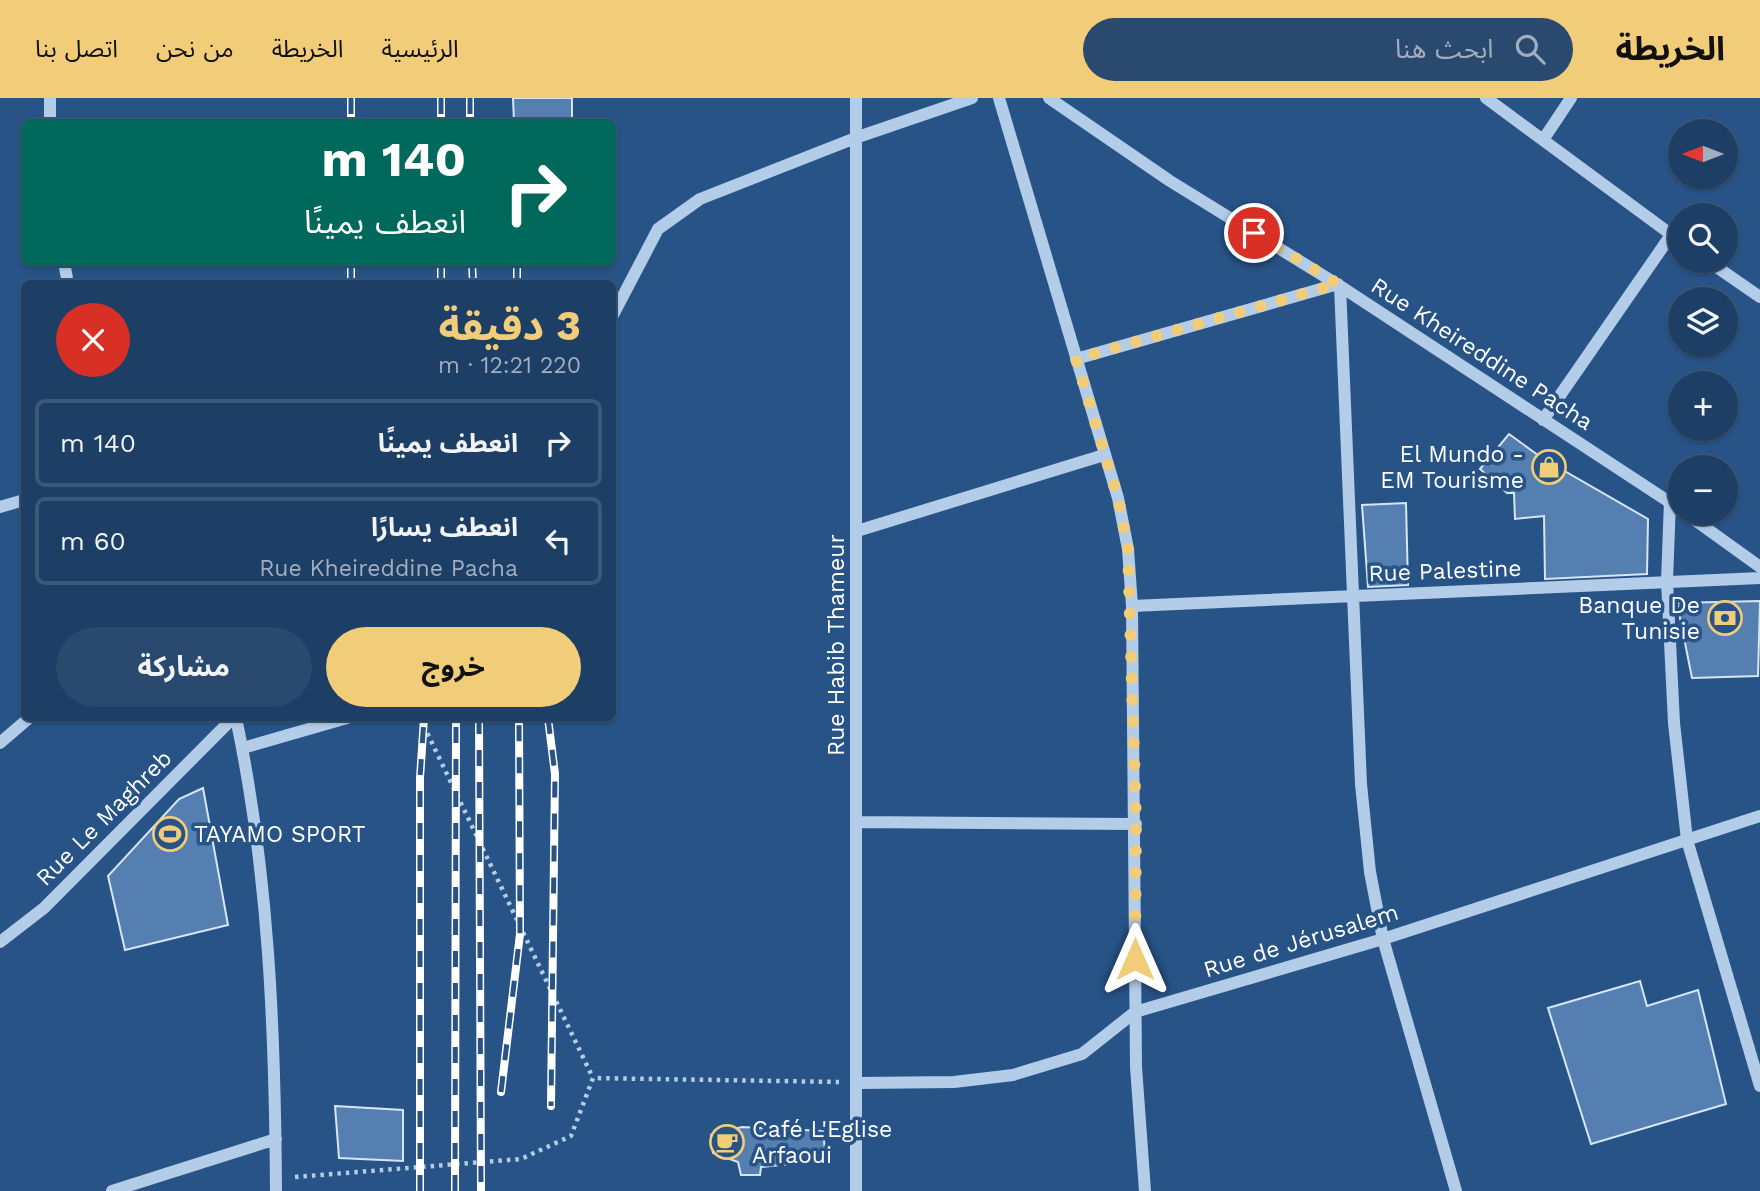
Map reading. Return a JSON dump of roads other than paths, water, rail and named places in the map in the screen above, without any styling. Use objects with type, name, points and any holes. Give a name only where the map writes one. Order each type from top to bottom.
[{"type":"street","points":[[50,98],[50,119]]},
{"type":"street","name":"Rue Habib Thameur","points":[[856,98],[856,1191]]},
{"type":"street","points":[[616,309],[658,229],[701,199],[858,137],[972,98]]},
{"type":"street","points":[[999,98],[1118,498],[1128,549],[1132,606],[1136,824],[1135,1013],[1145,1191]]},
{"type":"street","name":"Rue Kheireddine Pacha","points":[[1049,98],[1170,181],[1339,285],[1668,500]]},
{"type":"street","points":[[1486,98],[1668,232]]},
{"type":"street","points":[[1543,139],[1571,98]]},
{"type":"street","points":[[1543,420],[1668,249]]},
{"type":"street","points":[[1725,273],[1760,298]]},
{"type":"street","points":[[1076,359],[1339,285],[1361,784],[1370,872],[1383,939],[1456,1191]]},
{"type":"street","points":[[857,531],[1104,454]]},
{"type":"street","points":[[0,507],[21,501]]},
{"type":"street","points":[[1673,525],[1667,581],[1674,723],[1687,840],[1760,1086]]},
{"type":"street","points":[[1701,525],[1760,568]]},
{"type":"street","name":"Rue Palestine","points":[[1132,606],[1760,578]]},
{"type":"street","points":[[0,743],[26,721]]},
{"type":"street","name":"Rue Le Maghreb","points":[[0,942],[44,908],[232,721]]},
{"type":"street","points":[[236,721],[243,748],[267,909],[276,1185]]},
{"type":"street","points":[[243,748],[337,721]]},
{"type":"street","name":"Rue de Jérusalem","points":[[858,1083],[954,1082],[1013,1075],[1082,1054],[1135,1013],[1383,939],[1760,816]]},
{"type":"street","points":[[857,822],[1136,824]]},
{"type":"street","points":[[111,1191],[276,1139]]},
{"type":"railway","points":[[351,98],[351,119]]},
{"type":"railway","points":[[441,98],[441,119]]},
{"type":"railway","points":[[470,98],[470,119]]},
{"type":"railway","points":[[351,266],[351,280]]},
{"type":"railway","points":[[441,266],[441,280]]},
{"type":"railway","points":[[472,266],[473,280]]},
{"type":"railway","points":[[517,266],[517,280]]},
{"type":"railway","points":[[420,1191],[420,778],[424,721]]},
{"type":"railway","points":[[455,1191],[456,721]]},
{"type":"railway","points":[[479,721],[481,1191]]},
{"type":"railway","points":[[501,1092],[520,934],[519,721]]},
{"type":"railway","points":[[548,721],[555,774],[551,1106]]},
{"type":"place","name":"El Mundo - EM Tourisme","points":[[1549,467]]},
{"type":"place","name":"Banque De Tunisie","points":[[1725,618]]},
{"type":"place","name":"TAYAMO SPORT","points":[[170,834]]},
{"type":"place","name":"Café L'Eglise Arfaoui","points":[[727,1142]]}]
